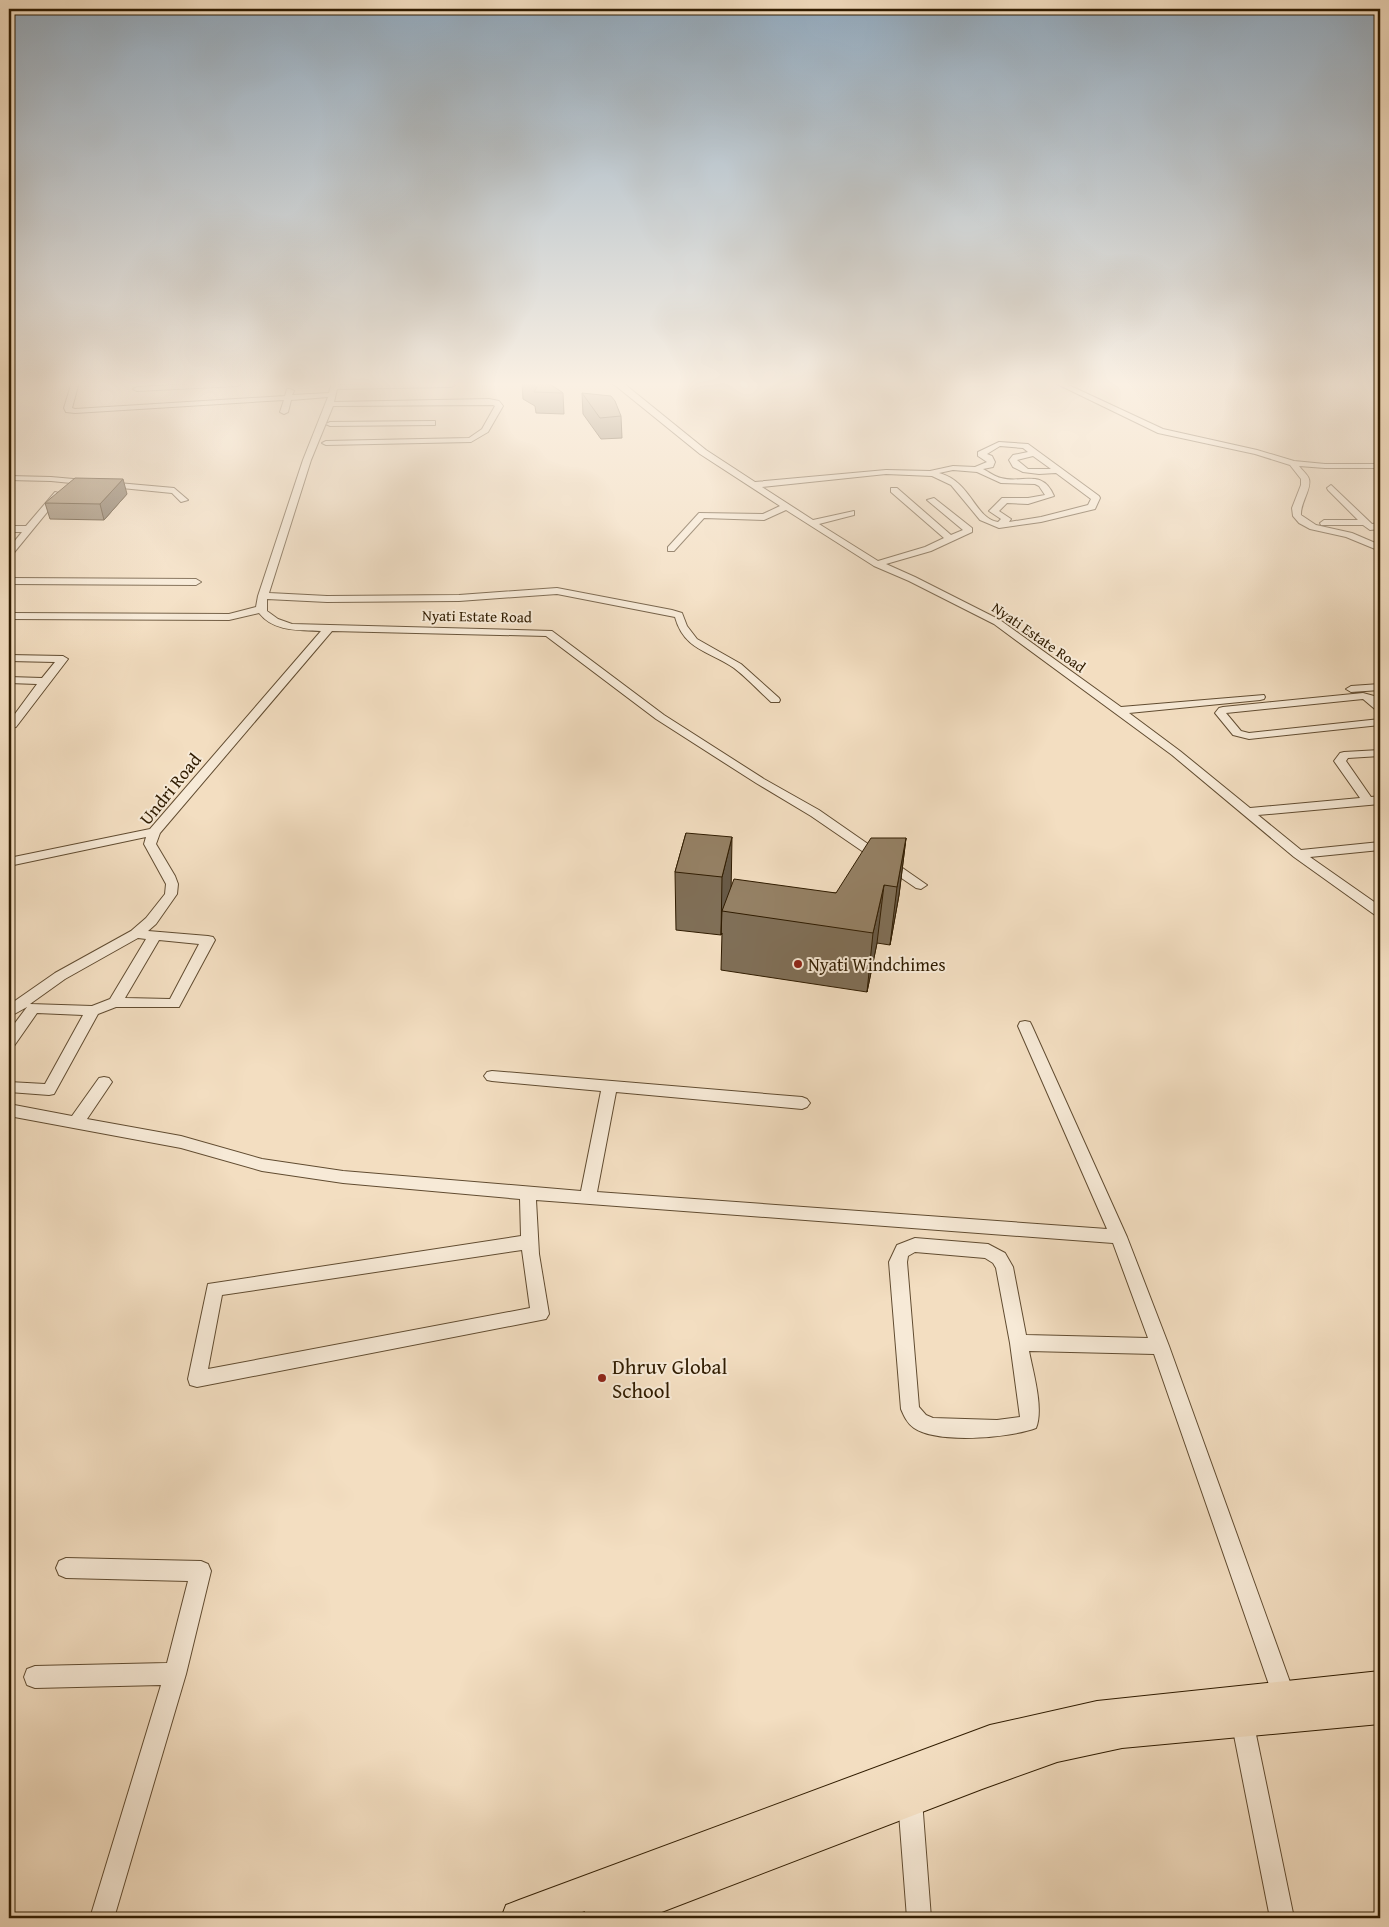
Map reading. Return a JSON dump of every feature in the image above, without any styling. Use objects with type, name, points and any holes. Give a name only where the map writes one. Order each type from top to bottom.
[{"type":"highway","points":[[519,1918],[990,1741],[1038,1728],[1097,1717],[1380,1687]]},
{"type":"highway","points":[[600,1918],[1057,1746],[1122,1732],[1242,1719],[1380,1708]]},
{"type":"street","points":[[9,616],[202,618],[229,617],[261,609],[263,596],[277,560],[303,472]]},
{"type":"street","name":"Nyati Estate Road","points":[[733,472],[877,564],[912,579],[997,622],[1176,753],[1298,854],[1380,912]]},
{"type":"street","points":[[754,486],[882,472]]},
{"type":"street","points":[[903,472],[932,474],[949,478],[958,484],[981,516],[999,525],[1013,524],[1092,507],[1096,498],[1061,472]]},
{"type":"street","points":[[932,474],[939,472]]},
{"type":"street","points":[[983,472],[1002,481],[1024,480],[1041,483],[1046,486],[1050,494],[1050,496],[1028,501],[1005,500],[993,511],[1007,519],[999,525]]},
{"type":"street","points":[[1300,472],[1305,479],[1305,485],[1296,508],[1297,516],[1313,527],[1349,535],[1380,548]]},
{"type":"street","points":[[9,478],[71,481],[174,491],[184,500]]},
{"type":"street","points":[[9,553],[71,481]]},
{"type":"street","points":[[1331,488],[1370,527],[1380,526]]},
{"type":"street","points":[[894,490],[951,539]]},
{"type":"street","points":[[877,564],[928,549],[969,530],[931,500]]},
{"type":"street","points":[[671,549],[702,515],[764,517],[786,506]]},
{"type":"street","points":[[811,523],[851,513]]},
{"type":"street","points":[[1324,523],[1365,522]]},
{"type":"street","points":[[9,529],[29,529]]},
{"type":"street","points":[[1349,535],[1380,535]]},
{"type":"street","points":[[9,581],[196,582]]},
{"type":"street","points":[[263,596],[327,599],[459,598],[557,591],[672,613],[679,615],[680,624],[692,641],[737,666],[774,700]]},
{"type":"street","name":"Nyati Estate Road","points":[[261,609],[265,615],[274,621],[292,627],[548,633],[660,717],[760,781],[815,813],[921,885]]},
{"type":"street","name":"Undri Road","points":[[9,1012],[60,976],[136,934],[151,921],[171,894],[169,876],[150,844],[154,832],[328,629]]},
{"type":"street","points":[[9,658],[64,658],[12,725]]},
{"type":"street","points":[[9,680],[45,681]]},
{"type":"street","points":[[1380,687],[1284,699],[1223,710],[1220,714],[1237,733],[1250,736],[1380,722]]},
{"type":"street","points":[[1118,711],[1284,699],[1363,696],[1370,698],[1380,708]]},
{"type":"street","points":[[1374,800],[1340,760],[1344,755],[1380,753]]},
{"type":"street","points":[[1248,812],[1374,800]]},
{"type":"street","points":[[9,862],[154,832]]},
{"type":"street","points":[[1298,854],[1380,846]]},
{"type":"street","points":[[9,1042],[33,1008],[93,1011],[115,1002],[174,1004],[208,940],[136,934]]},
{"type":"street","points":[[115,1002],[154,937]]},
{"type":"street","points":[[9,1087],[49,1090],[93,1011]]},
{"type":"street","points":[[1025,1026],[1119,1237],[1160,1346],[1284,1696]]},
{"type":"street","points":[[492,1076],[802,1103]]},
{"type":"street","points":[[76,1123],[104,1082]]},
{"type":"street","points":[[588,1198],[610,1086]]},
{"type":"street","points":[[9,1110],[181,1142],[250,1162],[295,1171],[352,1178],[588,1198],[1119,1237]]},
{"type":"street","points":[[528,1193],[529,1242],[535,1292],[540,1314],[197,1379],[214,1289],[529,1242]]},
{"type":"street","points":[[915,1245],[988,1251],[999,1258],[1004,1267],[1019,1343],[1030,1411],[1029,1422],[1021,1427],[1007,1428],[933,1427],[923,1424],[914,1417],[910,1408],[898,1262],[899,1253],[906,1247],[915,1245]]},
{"type":"street","points":[[1019,1343],[1160,1346]]},
{"type":"street","points":[[66,1568],[201,1571],[174,1674],[102,1918]]},
{"type":"street","points":[[34,1677],[174,1674]]},
{"type":"street","points":[[1242,1719],[1282,1918]]},
{"type":"street","points":[[910,1800],[919,1918]]},
{"type":"building","points":[[75,478],[123,479],[100,504],[45,503]]},
{"type":"building","points":[[686,833],[732,837],[722,877],[675,872]]},
{"type":"building","points":[[871,838],[906,838],[897,887],[884,885],[873,933],[722,911],[734,879],[836,893]]},
{"type":"place","name":"Nyati Windchimes","points":[[798,964]]},
{"type":"place","name":"Dhruv Global School","points":[[602,1378]]}]
